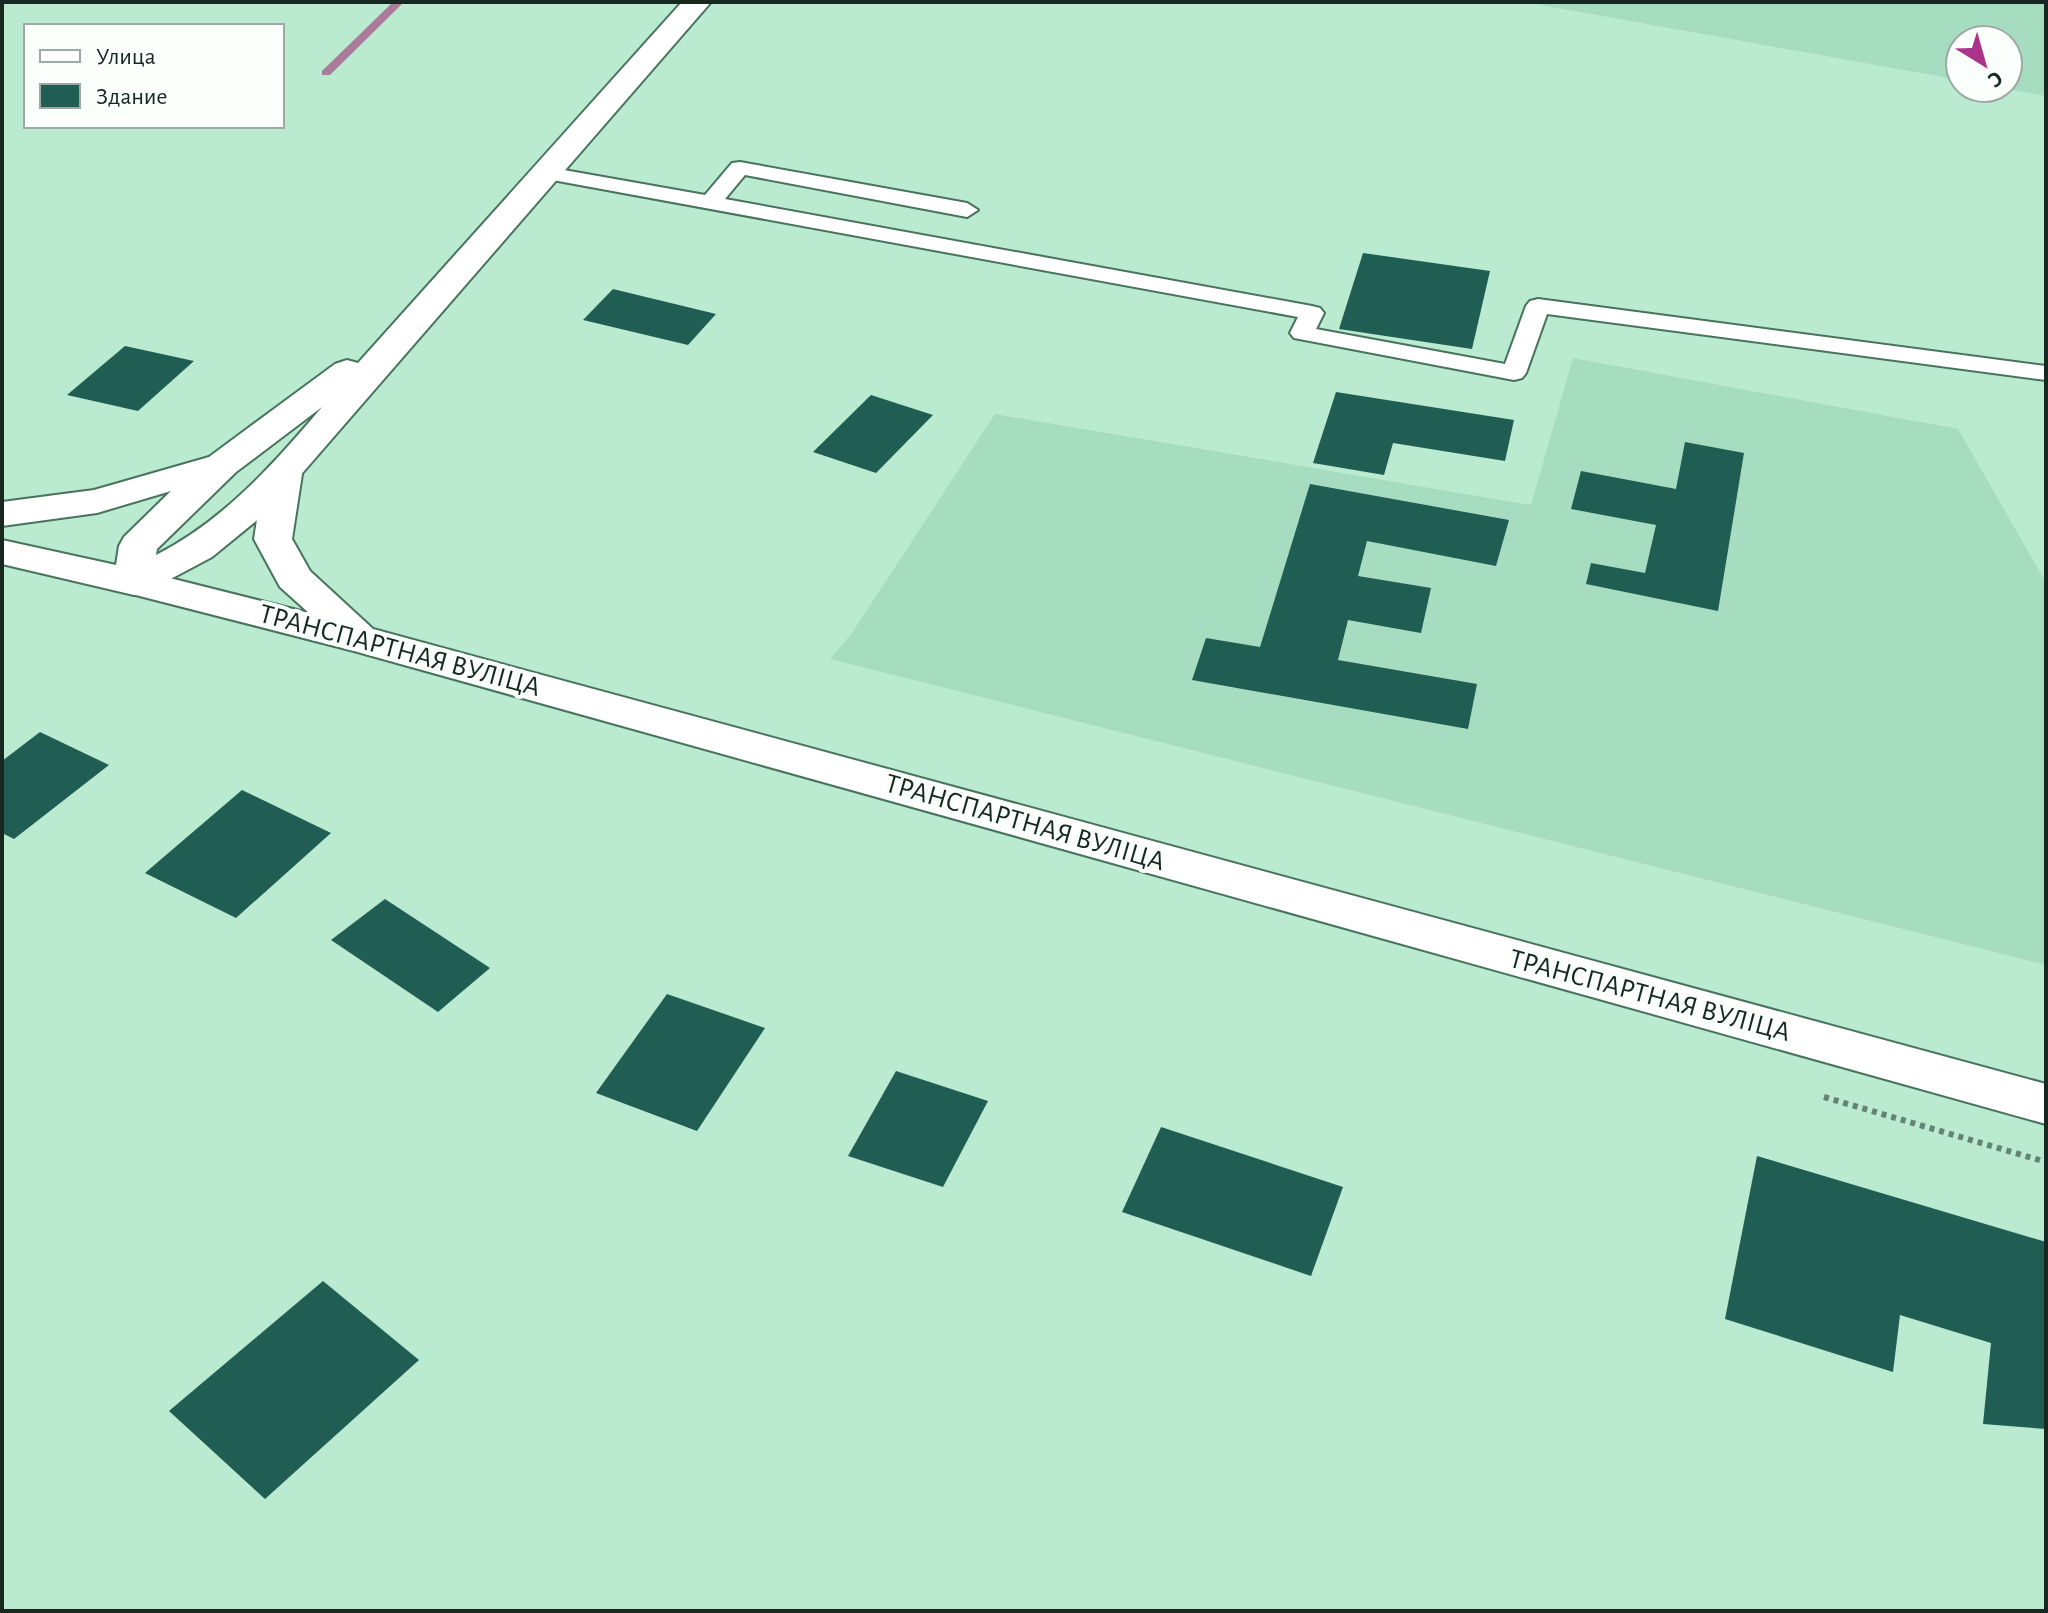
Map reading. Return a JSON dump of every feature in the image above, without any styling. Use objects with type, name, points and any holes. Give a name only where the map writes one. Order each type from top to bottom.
[{"type":"main road","points":[[134,582],[197,548],[235,520],[283,474],[407,327],[697,2]]},
{"type":"main road","points":[[134,582],[138,546],[223,464],[407,327]]},
{"type":"main road","points":[[2,514],[97,501],[223,464]]},
{"type":"main road","points":[[283,474],[273,539],[294,578],[360,639]]},
{"type":"main road","name":"ТРАНСПАРТНАЯ ВУЛІЦА","points":[[2,552],[360,639],[2046,1104]]},
{"type":"lane","points":[[710,203],[740,168],[967,210]]},
{"type":"lane","points":[[547,173],[1312,313],[1302,333],[1514,373],[1538,306],[2046,373]]},
{"type":"shaded area","points":[[1524,2],[2046,2],[2046,96],[2024,92],[2024,24],[1944,24],[1944,77]]},
{"type":"shaded area","points":[[1573,358],[1958,429],[2046,583],[2046,965],[830,659],[852,633],[995,414],[1531,505]]},
{"type":"building","points":[[1363,253],[1490,271],[1472,349],[1339,329]]},
{"type":"building","points":[[613,289],[716,314],[688,345],[583,320]]},
{"type":"building","points":[[125,346],[194,361],[138,411],[67,395]]},
{"type":"building","points":[[1336,392],[1514,420],[1505,461],[1393,443],[1384,475],[1313,463]]},
{"type":"building","points":[[871,395],[933,415],[876,473],[813,452]]},
{"type":"building","points":[[1685,442],[1744,453],[1718,611],[1586,584],[1591,563],[1645,573],[1656,525],[1571,509],[1581,471],[1676,489]]},
{"type":"building","points":[[1310,484],[1509,520],[1496,566],[1367,541],[1358,576],[1431,588],[1421,633],[1348,620],[1338,660],[1477,684],[1468,729],[1192,680],[1206,638],[1260,647]]},
{"type":"building","points":[[40,732],[109,765],[14,839],[2,833],[2,761]]},
{"type":"building","points":[[242,790],[331,833],[236,918],[145,873]]},
{"type":"building","points":[[385,899],[490,968],[438,1012],[331,940]]},
{"type":"building","points":[[667,994],[765,1028],[697,1131],[596,1093]]},
{"type":"building","points":[[896,1071],[988,1101],[943,1187],[848,1156]]},
{"type":"building","points":[[1161,1127],[1343,1187],[1311,1276],[1122,1212]]},
{"type":"building","points":[[1757,1156],[2046,1242],[2046,1429],[1983,1424],[1991,1343],[1900,1315],[1893,1372],[1725,1319]]},
{"type":"building","points":[[323,1281],[419,1360],[265,1499],[169,1411]]},
{"type":"waterway","points":[[326,73],[399,2]]}]
